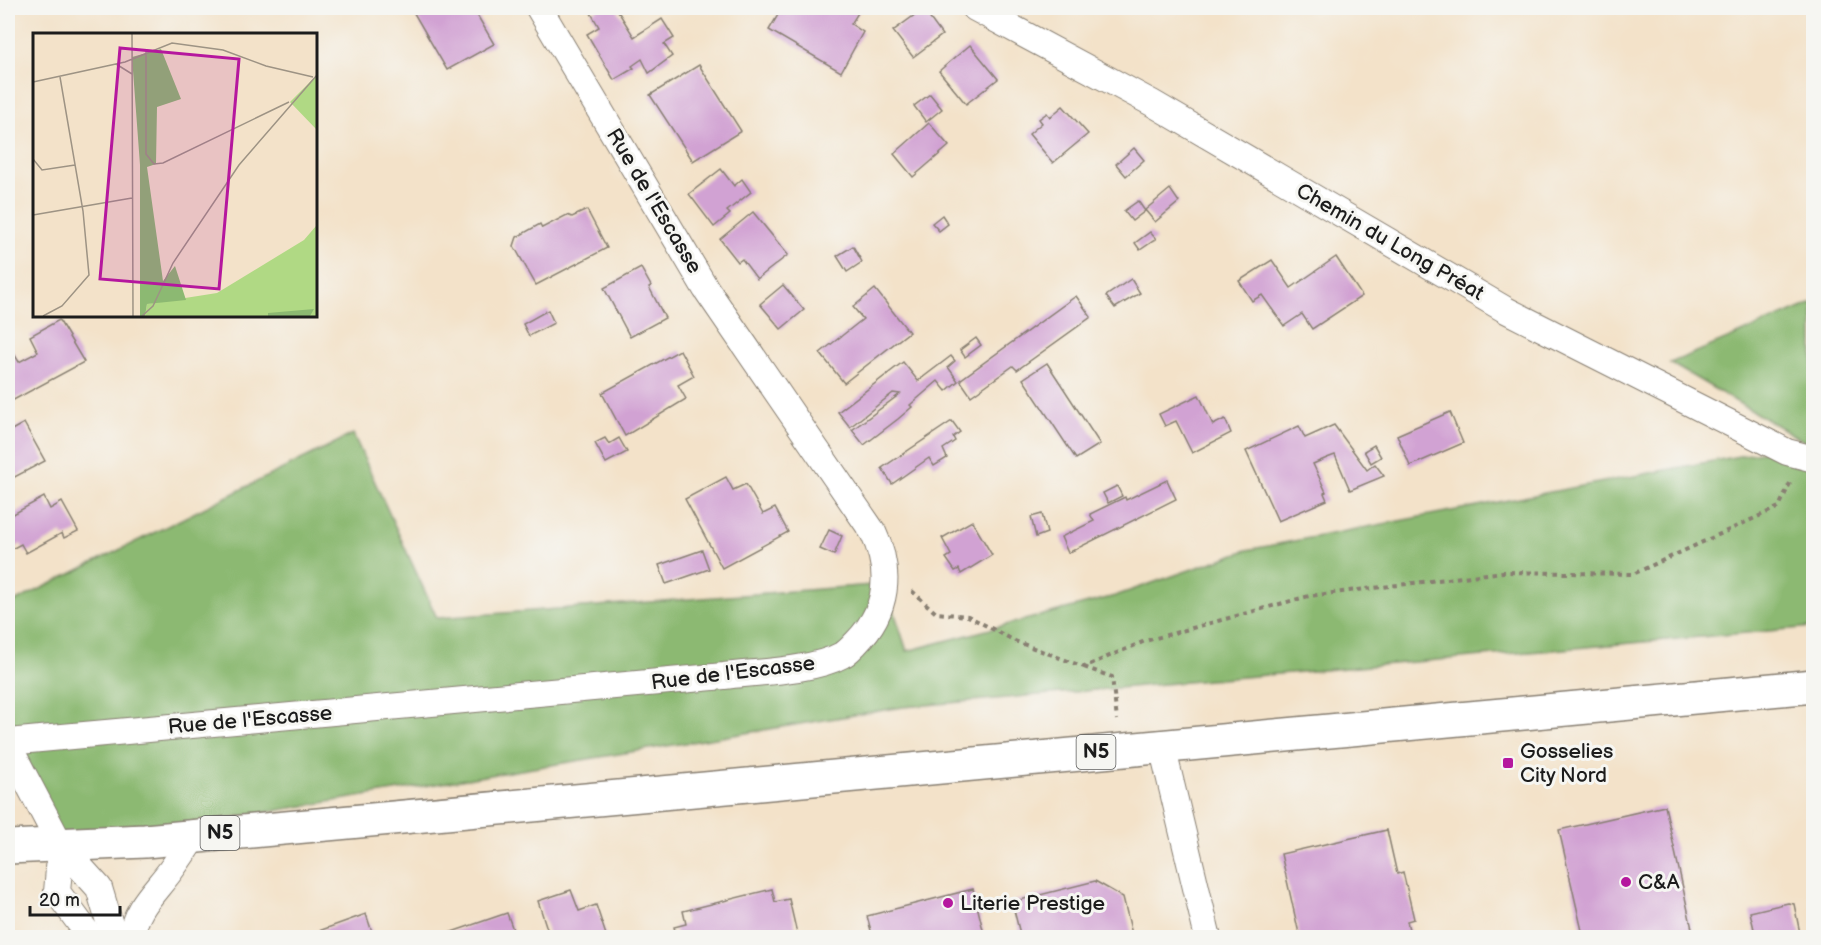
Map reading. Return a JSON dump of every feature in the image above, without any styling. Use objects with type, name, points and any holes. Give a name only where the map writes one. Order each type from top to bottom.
[{"type":"main road","name":"N5","points":[[8,848],[145,841],[1814,686]]},
{"type":"street","name":"Rue de l'Escasse","points":[[8,743],[724,676],[814,665],[843,655],[862,637],[882,601],[885,584],[881,549],[873,532],[706,289],[539,8]]},
{"type":"street","name":"Chemin du Long Préat","points":[[975,8],[1152,103],[1506,310],[1787,452],[1808,458]]},
{"type":"street","points":[[8,743],[61,846],[99,888],[114,938]]},
{"type":"street","points":[[1162,746],[1209,938]]},
{"type":"street","points":[[131,938],[133,922],[153,890],[169,873],[195,835]]},
{"type":"street","points":[[61,846],[57,891],[90,938]]},
{"type":"path","points":[[1084,667],[1145,641],[1309,596],[1503,572],[1633,574],[1779,507],[1808,458]]},
{"type":"path","points":[[884,565],[936,613],[968,616],[1015,640],[1112,677],[1120,750]]},
{"type":"green space","points":[[1813,303],[1813,627],[903,707],[61,846],[8,710],[8,605],[353,434],[437,618],[885,584],[907,651],[1115,596],[1247,550],[1807,443],[1670,363]]},
{"type":"building","points":[[411,8],[473,8],[494,44],[447,70]]},
{"type":"building","points":[[600,8],[616,8],[634,37],[662,19],[674,38],[664,44],[672,56],[649,73],[642,59],[632,66],[634,68],[614,80],[587,34],[599,27],[591,13]]},
{"type":"building","points":[[782,8],[861,8],[851,24],[863,32],[841,72],[769,30]]},
{"type":"building","points":[[923,9],[942,35],[913,57],[893,31]]},
{"type":"building","points":[[970,45],[998,79],[966,104],[939,71]]},
{"type":"building","points":[[699,65],[741,131],[693,161],[650,95]]},
{"type":"building","points":[[930,94],[942,109],[926,122],[914,106]]},
{"type":"building","points":[[1063,106],[1088,134],[1053,163],[1029,134],[1042,123],[1039,119],[1047,113],[1050,117]]},
{"type":"building","points":[[929,123],[949,146],[913,177],[894,154]]},
{"type":"building","points":[[1134,148],[1144,160],[1126,176],[1116,164]]},
{"type":"building","points":[[721,169],[734,186],[742,179],[751,192],[727,211],[730,214],[714,227],[689,194]]},
{"type":"building","points":[[1170,189],[1179,202],[1155,222],[1145,210]]},
{"type":"building","points":[[1138,201],[1145,211],[1132,221],[1124,211]]},
{"type":"building","points":[[587,210],[607,248],[536,285],[514,246],[517,237],[540,224],[542,228],[567,215],[572,217]]},
{"type":"building","points":[[753,212],[788,255],[757,279],[742,259],[738,262],[720,239]]},
{"type":"building","points":[[942,215],[948,224],[939,231],[932,223]]},
{"type":"building","points":[[1150,232],[1156,239],[1140,250],[1135,243]]},
{"type":"building","points":[[853,246],[862,262],[847,272],[837,256]]},
{"type":"building","points":[[1336,257],[1362,296],[1312,329],[1302,314],[1284,326],[1262,295],[1252,301],[1239,281],[1272,260],[1291,288]]},
{"type":"building","points":[[641,268],[665,318],[630,337],[604,288]]},
{"type":"building","points":[[1131,279],[1140,293],[1115,308],[1106,296]]},
{"type":"building","points":[[783,285],[804,310],[781,329],[760,304]]},
{"type":"building","points":[[875,289],[909,332],[844,383],[820,353],[863,319],[853,307]]},
{"type":"building","points":[[1076,296],[1091,317],[1017,370],[1013,366],[971,396],[960,380]]},
{"type":"building","points":[[548,310],[554,323],[529,336],[523,324]]},
{"type":"building","points":[[59,320],[84,362],[8,403],[8,348],[10,347],[19,362],[38,352],[30,336]]},
{"type":"building","points":[[976,338],[981,345],[965,357],[960,350]]},
{"type":"building","points":[[680,350],[694,376],[678,385],[686,399],[625,436],[602,393]]},
{"type":"building","points":[[951,356],[955,361],[948,367],[958,381],[946,391],[938,381],[910,405],[912,407],[864,445],[852,430],[900,394],[893,393],[850,427],[838,412],[903,362],[918,381]]},
{"type":"building","points":[[1047,363],[1100,444],[1076,459],[1023,379]]},
{"type":"building","points":[[1199,395],[1213,425],[1225,419],[1231,433],[1192,453],[1176,421],[1165,426],[1159,414]]},
{"type":"building","points":[[1450,412],[1463,443],[1410,466],[1397,435]]},
{"type":"building","points":[[952,421],[960,432],[953,437],[955,441],[943,449],[947,458],[934,466],[929,458],[892,484],[882,468]]},
{"type":"building","points":[[24,423],[45,461],[9,480],[8,432]]},
{"type":"building","points":[[1334,425],[1367,470],[1375,464],[1384,476],[1350,490],[1335,455],[1327,458],[1313,464],[1326,492],[1324,493],[1327,500],[1278,521],[1246,451],[1299,426],[1305,438]]},
{"type":"building","points":[[605,438],[609,444],[619,438],[627,452],[606,463],[595,443]]},
{"type":"building","points":[[1374,445],[1381,457],[1371,463],[1364,451]]},
{"type":"building","points":[[726,477],[733,490],[746,484],[763,514],[775,508],[788,532],[722,568],[685,499]]},
{"type":"building","points":[[1167,480],[1176,499],[1068,553],[1061,537],[1094,521],[1090,514]]},
{"type":"building","points":[[1117,486],[1122,496],[1108,503],[1103,493]]},
{"type":"building","points":[[44,497],[50,509],[62,502],[78,531],[64,538],[62,533],[26,553],[21,544],[8,551],[8,517]]},
{"type":"building","points":[[1042,514],[1047,533],[1036,537],[1031,517]]},
{"type":"building","points":[[972,521],[992,555],[961,574],[959,569],[955,571],[946,558],[951,555],[942,538]]},
{"type":"building","points":[[829,530],[842,536],[834,555],[820,549]]},
{"type":"building","points":[[702,550],[709,569],[666,584],[659,565]]},
{"type":"building","name":"C&A","points":[[1665,806],[1694,938],[1581,938],[1583,935],[1559,830]]},
{"type":"building","points":[[1387,830],[1397,874],[1403,872],[1414,919],[1407,921],[1411,938],[1300,938],[1281,854]]},
{"type":"building","points":[[1095,881],[1123,897],[1133,938],[1021,938],[1012,902]]},
{"type":"building","points":[[772,889],[775,902],[789,899],[798,938],[677,938],[674,927],[686,924],[683,911]]},
{"type":"building","name":"Literie Prestige","points":[[973,889],[985,938],[873,938],[867,916]]},
{"type":"building","points":[[571,890],[579,911],[596,905],[607,938],[550,938],[538,901]]},
{"type":"building","points":[[1788,903],[1794,904],[1801,938],[1756,938],[1750,912]]},
{"type":"building","points":[[507,913],[516,938],[437,938],[437,937]]},
{"type":"building","points":[[366,914],[374,938],[302,938],[302,937]]},
{"type":"place","name":"Gosselies City Nord","points":[[1508,763]]},
{"type":"place","name":"C&A","points":[[1626,882]]},
{"type":"place","name":"Literie Prestige","points":[[948,903]]}]
